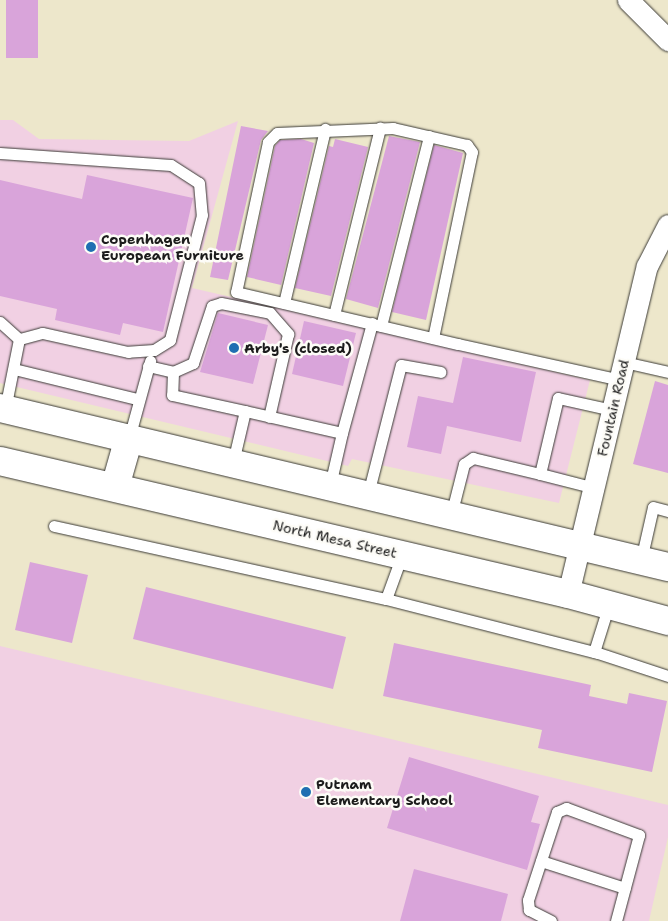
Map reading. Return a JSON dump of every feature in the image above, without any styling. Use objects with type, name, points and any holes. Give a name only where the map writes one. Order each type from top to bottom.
[{"type":"main road","points":[[2,409],[368,494],[668,567]]},
{"type":"main road","points":[[115,488],[129,438]]},
{"type":"main road","name":"North Mesa Street","points":[[0,461],[568,594],[668,621]]},
{"type":"street","points":[[628,0],[668,40]]},
{"type":"street","name":"Fountain Road","points":[[568,594],[647,266],[668,225]]},
{"type":"lane","points":[[334,315],[380,128]]},
{"type":"lane","points":[[433,338],[473,160],[467,145],[429,136],[380,128],[290,129],[268,142],[236,292],[433,338],[622,371],[668,372]]},
{"type":"lane","points":[[284,303],[325,129]]},
{"type":"lane","points":[[330,485],[342,433],[376,325],[429,136]]},
{"type":"lane","points":[[0,153],[171,164],[199,183],[202,215],[170,340],[154,350],[128,352],[42,333],[19,339]]},
{"type":"lane","points":[[148,366],[173,372],[193,363],[212,306],[221,303],[270,313],[288,334],[269,417]]},
{"type":"lane","points":[[0,322],[19,339]]},
{"type":"lane","points":[[2,409],[14,369],[19,339]]},
{"type":"lane","points":[[129,438],[137,399],[154,350]]},
{"type":"lane","points":[[368,494],[401,364],[440,372]]},
{"type":"lane","points":[[14,369],[137,399]]},
{"type":"lane","points":[[173,372],[172,395],[342,433]]},
{"type":"lane","points":[[540,474],[558,398],[612,410]]},
{"type":"lane","points":[[233,462],[245,411]]},
{"type":"lane","points":[[451,515],[464,464],[473,458],[595,488]]},
{"type":"lane","points":[[640,560],[653,507],[668,510]]},
{"type":"lane","points":[[54,526],[386,599],[594,652],[668,676]]},
{"type":"lane","points":[[386,599],[402,555]]},
{"type":"lane","points":[[594,652],[609,604]]},
{"type":"lane","points":[[551,921],[530,910],[528,905],[557,812],[566,808],[636,831],[639,835],[616,921]]},
{"type":"lane","points":[[541,861],[625,888]]},
{"type":"shaded area","points":[[0,120],[13,120],[39,139],[189,141],[238,121],[192,288],[590,380],[559,503],[352,459],[348,466],[0,383]]},
{"type":"shaded area","name":"Putnam Elementary School","points":[[0,646],[668,805],[668,837],[649,921],[0,921]]},
{"type":"building","points":[[6,0],[38,0],[38,58],[6,58]]},
{"type":"building","points":[[241,126],[268,131],[261,140],[228,280],[210,277]]},
{"type":"building","points":[[389,136],[420,142],[378,308],[346,299]]},
{"type":"building","points":[[301,139],[314,143],[281,285],[247,277],[275,146],[280,140]]},
{"type":"building","points":[[335,139],[368,147],[331,296],[295,288],[329,146],[333,147]]},
{"type":"building","points":[[434,145],[463,153],[426,320],[392,312]]},
{"type":"building","name":"Copenhagen European Furniture","points":[[87,175],[193,198],[163,332],[123,323],[120,335],[55,320],[57,309],[0,296],[0,180],[82,199]]},
{"type":"building","name":"Arby's (closed)","points":[[218,313],[268,325],[253,384],[200,372]]},
{"type":"building","points":[[304,321],[356,333],[343,386],[292,374]]},
{"type":"building","points":[[463,357],[536,372],[521,442],[447,426],[441,454],[407,447],[418,396],[453,403]]},
{"type":"building","points":[[655,381],[668,385],[668,473],[633,464]]},
{"type":"building","points":[[30,562],[88,575],[72,643],[15,630]]},
{"type":"building","points":[[146,587],[346,637],[333,689],[133,639]]},
{"type":"building","points":[[394,643],[591,685],[589,696],[627,704],[629,693],[667,701],[652,772],[538,748],[542,730],[383,696]]},
{"type":"building","points":[[409,757],[539,796],[531,822],[540,824],[527,870],[387,828]]},
{"type":"building","points":[[414,869],[508,894],[501,921],[400,921]]},
{"type":"place","name":"Copenhagen European Furniture","points":[[91,247]]},
{"type":"place","name":"Arby's (closed)","points":[[234,348]]},
{"type":"place","name":"Putnam Elementary School","points":[[306,792]]}]
